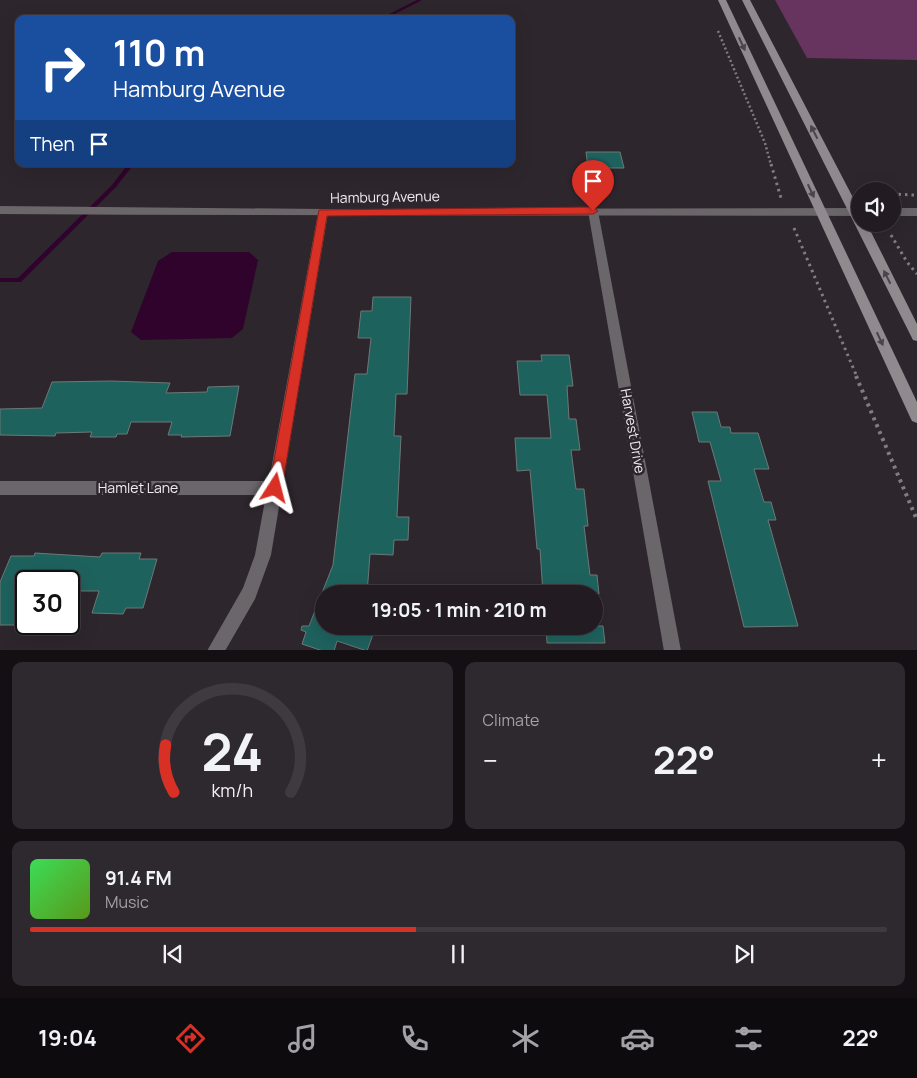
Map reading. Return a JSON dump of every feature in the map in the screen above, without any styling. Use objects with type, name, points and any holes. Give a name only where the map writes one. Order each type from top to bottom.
[{"type":"main road","points":[[722,0],[917,417]]},
{"type":"main road","points":[[746,0],[851,201]]},
{"type":"main road","points":[[865,232],[917,336]]},
{"type":"street","name":"Hamburg Avenue","points":[[0,210],[323,213],[851,212]]},
{"type":"street","name":"Harvest Drive","points":[[593,211],[673,650]]},
{"type":"street","points":[[901,212],[917,212]]},
{"type":"street","points":[[215,650],[249,592],[264,548],[323,213]]},
{"type":"street","name":"Hamlet Lane","points":[[0,488],[275,488]]},
{"type":"path","points":[[717,27],[765,143],[782,200]]},
{"type":"path","points":[[901,195],[917,196]]},
{"type":"path","points":[[794,228],[917,520]]},
{"type":"path","points":[[891,235],[907,262],[917,274]]},
{"type":"shaded area","points":[[775,0],[917,0],[917,60],[807,58]]},
{"type":"shaded area","points":[[172,252],[249,252],[258,260],[243,329],[232,338],[141,340],[131,332],[158,261]]},
{"type":"building","points":[[586,152],[620,152],[624,168],[588,168]]},
{"type":"building","points":[[373,297],[411,297],[407,394],[396,394],[394,436],[401,436],[397,517],[409,517],[408,540],[394,540],[393,555],[370,554],[368,585],[325,585],[333,565],[355,374],[367,374],[371,338],[358,338],[361,311],[372,311]]},
{"type":"building","points":[[541,355],[569,355],[573,386],[567,386],[569,419],[576,419],[580,450],[571,450],[576,489],[584,489],[588,526],[584,526],[590,575],[597,575],[598,585],[542,585],[540,549],[537,549],[530,470],[517,471],[515,438],[551,438],[547,395],[520,395],[517,361],[542,361]]},
{"type":"building","points":[[52,382],[170,383],[166,393],[207,392],[208,387],[239,386],[230,436],[181,437],[182,435],[168,435],[172,422],[131,422],[127,434],[117,434],[116,437],[90,437],[92,432],[56,433],[55,436],[0,435],[0,409],[42,408]]},
{"type":"building","points":[[692,412],[717,412],[721,427],[730,427],[731,433],[758,433],[769,469],[754,469],[764,502],[771,502],[776,520],[768,520],[798,626],[744,627],[708,481],[721,481],[710,442],[699,442]]},
{"type":"building","points":[[35,553],[100,557],[102,553],[141,553],[139,559],[157,559],[143,608],[126,608],[123,614],[92,613],[99,591],[80,591],[80,570],[15,570],[15,625],[0,625],[0,582],[11,556],[34,556]]},
{"type":"building","points":[[315,611],[315,635],[373,635],[367,650],[337,641],[334,650],[320,650],[302,644],[306,632],[301,630],[302,626],[309,626]]},
{"type":"building","points":[[603,626],[605,643],[547,643],[547,635],[603,635]]},
{"type":"waterway","points":[[389,15],[420,0]]},
{"type":"waterway","points":[[0,280],[19,280],[114,186],[129,167]]},
{"type":"route","points":[[275,488],[323,213],[593,211]]}]
